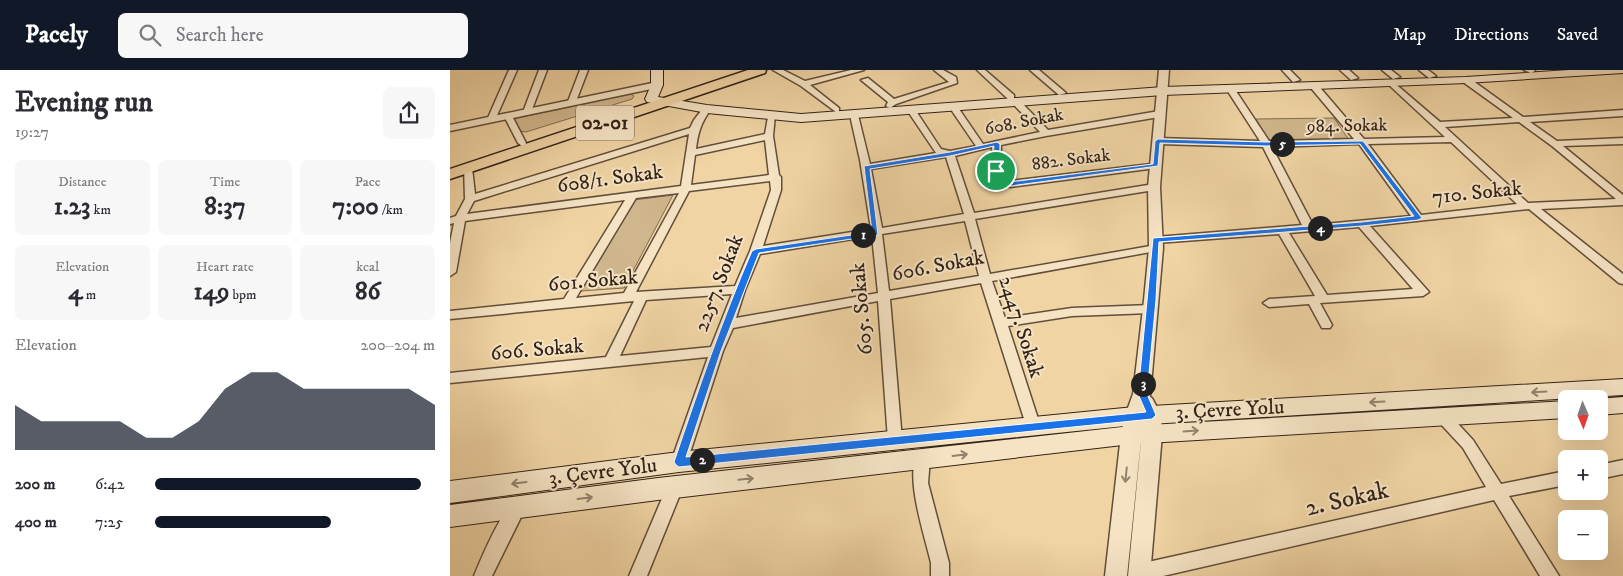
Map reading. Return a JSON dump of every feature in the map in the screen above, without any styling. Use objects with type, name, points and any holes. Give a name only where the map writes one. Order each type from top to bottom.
[{"type":"main road","points":[[651,99],[657,85],[657,70]]},
{"type":"main road","points":[[664,70],[664,85],[676,97],[707,109],[772,117],[801,118],[954,108],[1062,93],[1296,80],[1349,74],[1391,77],[1618,70],[1623,72]]},
{"type":"main road","points":[[676,97],[740,70]]},
{"type":"main road","name":"02-01","points":[[450,174],[760,70]]},
{"type":"main road","points":[[450,166],[651,99],[676,97],[777,111],[836,110],[892,104],[1014,100],[1163,88],[1231,90],[1314,86],[1428,73],[1465,75],[1558,70]]},
{"type":"main road","name":"3. Çevre Yolu","points":[[450,516],[675,487],[922,460],[1142,425],[1623,387]]},
{"type":"main road","points":[[1608,406],[1623,405]]},
{"type":"main road","name":"3. Çevre Yolu","points":[[450,492],[679,462],[1033,425],[1142,425],[1442,416],[1558,409]]},
{"type":"street","points":[[491,120],[513,70]]},
{"type":"street","points":[[527,112],[543,70]]},
{"type":"street","points":[[571,104],[584,70]]},
{"type":"street","points":[[777,70],[804,84],[836,110]]},
{"type":"street","points":[[804,84],[860,70]]},
{"type":"street","points":[[865,80],[892,104],[953,83],[953,79],[938,70]]},
{"type":"street","points":[[981,70],[1046,133]]},
{"type":"street","points":[[1034,70],[1062,93]]},
{"type":"street","points":[[1139,575],[1142,394],[1156,244],[1154,187],[1164,70]]},
{"type":"street","points":[[1286,70],[1296,80]]},
{"type":"street","points":[[1465,75],[1555,144],[1623,201]]},
{"type":"street","name":"984. Sokak","points":[[1391,77],[1453,139]]},
{"type":"street","points":[[450,128],[657,85]]},
{"type":"street","points":[[1314,86],[1361,143],[1418,218]]},
{"type":"street","points":[[1231,90],[1266,144],[1309,228]]},
{"type":"street","points":[[954,108],[980,147]]},
{"type":"street","points":[[628,296],[686,188],[694,130],[698,120],[707,109]]},
{"type":"street","points":[[911,110],[938,152],[950,154]]},
{"type":"street","points":[[1440,125],[1623,113]]},
{"type":"street","name":"608. Sokak","points":[[866,167],[950,154],[1046,133],[1159,114]]},
{"type":"street","name":"605. Sokak","points":[[854,115],[866,167],[876,233],[884,297],[895,440]]},
{"type":"street","points":[[508,116],[522,143]]},
{"type":"street","name":"2257. Sokak","points":[[679,462],[716,351],[756,251],[776,190],[776,177],[769,136],[772,117]]},
{"type":"street","points":[[450,272],[455,220],[470,198],[694,130]]},
{"type":"street","points":[[691,153],[769,136]]},
{"type":"street","points":[[1453,139],[1528,206],[1620,275]]},
{"type":"street","name":"984. Sokak","points":[[1158,141],[1266,144],[1361,143],[1453,139]]},
{"type":"street","points":[[1555,144],[1623,141]]},
{"type":"street","name":"882. Sokak","points":[[997,144],[996,176],[999,182],[1010,184],[1156,165]]},
{"type":"street","name":"2447. Sokak","points":[[950,154],[970,218],[985,277],[1002,323],[1033,425]]},
{"type":"street","points":[[467,168],[470,198]]},
{"type":"street","name":"608/1. Sokak","points":[[455,220],[776,177]]},
{"type":"street","points":[[756,251],[1154,187]]},
{"type":"street","points":[[568,302],[633,196]]},
{"type":"street","name":"710. Sokak","points":[[1156,244],[1528,206],[1623,201]]},
{"type":"street","points":[[1269,303],[1318,301],[1422,292],[1362,224]]},
{"type":"street","points":[[1283,231],[1318,301],[1326,326]]},
{"type":"street","name":"606. Sokak","points":[[728,324],[884,297],[1156,244]]},
{"type":"street","name":"601. Sokak","points":[[450,315],[628,296],[739,290]]},
{"type":"street","points":[[610,363],[642,296]]},
{"type":"street","points":[[1002,323],[1072,312],[1151,309]]},
{"type":"street","name":"606. Sokak","points":[[450,378],[716,351]]},
{"type":"street","points":[[1442,416],[1468,444],[1550,576]]},
{"type":"street","points":[[1116,576],[1142,425]]},
{"type":"street","points":[[922,460],[920,483],[940,563],[940,576]]},
{"type":"street","points":[[1608,470],[1623,467]]},
{"type":"street","name":"2. Sokak","points":[[1139,575],[1498,491],[1558,480]]},
{"type":"street","points":[[638,576],[675,487]]},
{"type":"street","points":[[483,576],[506,527],[518,507]]},
{"type":"shaded area","points":[[631,94],[634,96],[632,99],[526,132],[519,131],[513,120],[518,118]]},
{"type":"shaded area","points":[[1334,118],[1349,140],[1269,140],[1256,119]]},
{"type":"shaded area","points":[[673,195],[624,288],[581,291],[634,200]]},
{"type":"route","points":[[1158,141],[1266,144],[1361,143],[1372,154],[1418,218],[1156,240],[1142,394],[1152,415],[1033,425],[679,462],[716,351],[756,251],[876,233],[866,167],[950,154],[997,144],[996,171],[999,182],[1010,184],[1156,165],[1158,141]]}]
